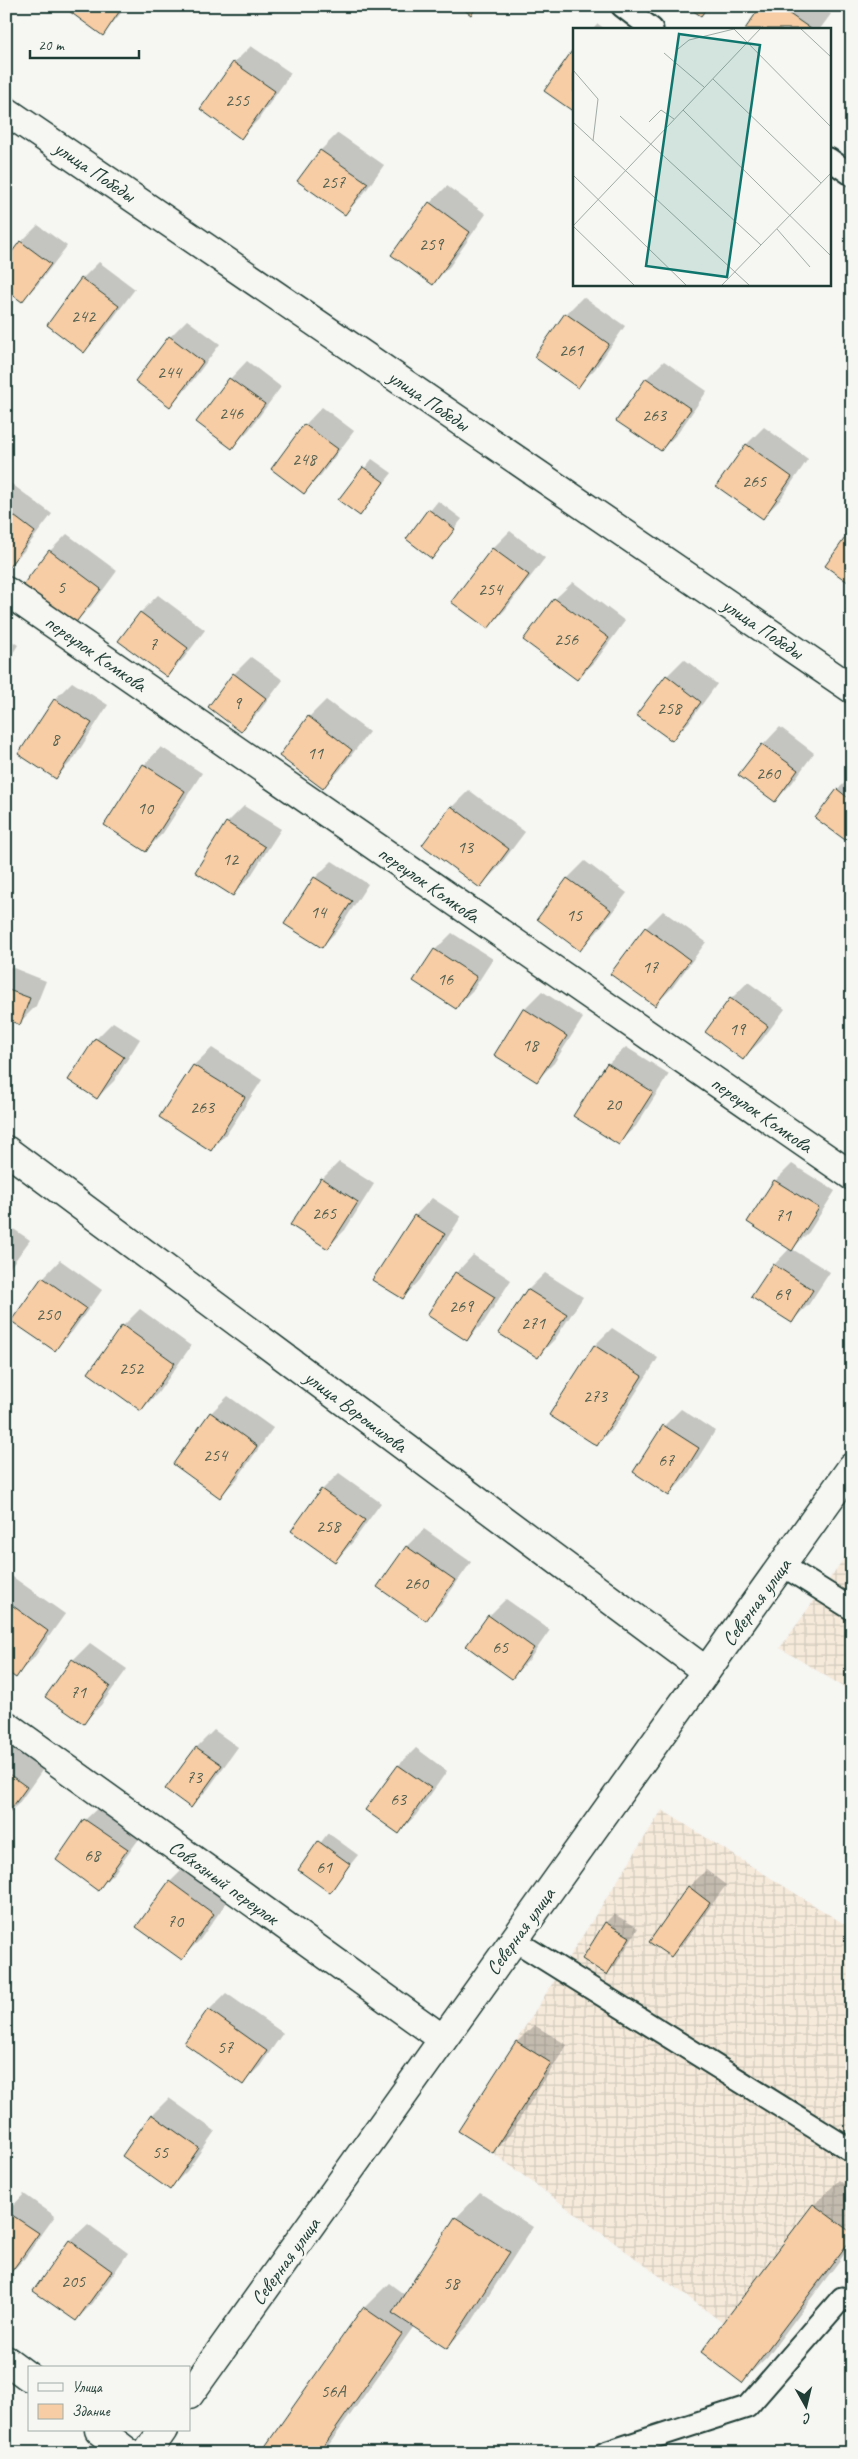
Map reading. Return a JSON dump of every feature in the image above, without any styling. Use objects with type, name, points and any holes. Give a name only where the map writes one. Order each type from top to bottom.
[{"type":"street","name":"улица Победы","points":[[6,111],[852,689]]},
{"type":"street","name":"переулок Комкова","points":[[6,591],[852,1176]]},
{"type":"street","name":"улица Ворошилова","points":[[6,1150],[706,1671]]},
{"type":"street","name":"Северная улица","points":[[190,2394],[852,1467]]},
{"type":"street","name":"Совхозный переулок","points":[[6,1725],[443,2039]]},
{"type":"street","points":[[6,2360],[28,2376]]},
{"type":"street","points":[[102,2432],[129,2453]]},
{"type":"street","points":[[147,2453],[163,2432]]},
{"type":"lane","points":[[622,6],[651,28]]},
{"type":"lane","points":[[830,160],[852,175]]},
{"type":"lane","points":[[782,1565],[852,1609]]},
{"type":"lane","points":[[514,1940],[852,2151]]},
{"type":"lane","points":[[604,2453],[747,2407],[842,2298]]},
{"type":"shaded area","points":[[852,1547],[852,1692],[780,1648]]},
{"type":"shaded area","points":[[662,1810],[852,1929],[852,2233],[813,2204],[723,2323],[493,2153],[551,2063],[516,2041]]},
{"type":"building","points":[[62,6],[123,6],[103,36]]},
{"type":"building","points":[[459,6],[478,6],[471,15]]},
{"type":"building","points":[[686,6],[708,6],[701,16]]},
{"type":"building","points":[[761,6],[778,6],[810,28],[746,28]]},
{"type":"building","points":[[573,49],[573,111],[544,91]]},
{"type":"building","points":[[233,62],[275,91],[241,139],[200,109]]},
{"type":"building","points":[[320,150],[368,183],[345,215],[297,181]]},
{"type":"building","points":[[429,202],[470,232],[433,285],[391,255]]},
{"type":"building","points":[[20,241],[51,264],[22,302],[6,290],[6,260]]},
{"type":"building","points":[[81,278],[119,306],[84,353],[47,325]]},
{"type":"building","points":[[565,313],[609,344],[578,388],[534,357]]},
{"type":"building","points":[[169,336],[203,362],[170,407],[135,381]]},
{"type":"building","points":[[229,378],[265,404],[232,449],[196,422]]},
{"type":"building","points":[[646,378],[691,409],[661,451],[616,421]]},
{"type":"building","points":[[304,424],[338,449],[304,494],[271,469]]},
{"type":"building","points":[[746,444],[792,477],[763,519],[716,486]]},
{"type":"building","points":[[363,467],[384,482],[360,516],[338,500]]},
{"type":"building","points":[[428,509],[455,529],[432,559],[406,539]]},
{"type":"building","points":[[6,510],[35,532],[6,571]]},
{"type":"building","points":[[852,528],[852,585],[825,566]]},
{"type":"building","points":[[492,548],[529,575],[488,629],[451,602]]},
{"type":"building","points":[[49,550],[101,589],[74,625],[22,586]]},
{"type":"building","points":[[554,598],[609,638],[577,680],[523,640]]},
{"type":"building","points":[[140,612],[188,648],[167,677],[118,641]]},
{"type":"building","points":[[233,673],[266,698],[241,732],[208,707]]},
{"type":"building","points":[[666,675],[701,702],[672,741],[636,715]]},
{"type":"building","points":[[54,699],[92,723],[56,779],[18,754]]},
{"type":"building","points":[[308,716],[352,750],[323,789],[279,756]]},
{"type":"building","points":[[762,744],[798,770],[775,802],[738,775]]},
{"type":"building","points":[[143,764],[185,791],[146,852],[104,825]]},
{"type":"building","points":[[837,789],[852,801],[852,845],[815,818]]},
{"type":"building","points":[[451,806],[509,849],[480,888],[422,845]]},
{"type":"building","points":[[226,822],[265,847],[233,896],[195,872]]},
{"type":"building","points":[[314,877],[352,901],[322,948],[284,924]]},
{"type":"building","points":[[567,878],[611,910],[580,951],[537,919]]},
{"type":"building","points":[[645,927],[690,960],[655,1006],[610,974]]},
{"type":"building","points":[[434,949],[477,977],[456,1009],[413,981]]},
{"type":"building","points":[[6,989],[30,998],[20,1025],[6,1019]]},
{"type":"building","points":[[730,998],[768,1026],[743,1060],[705,1032]]},
{"type":"building","points":[[523,1008],[567,1036],[537,1082],[494,1055]]},
{"type":"building","points":[[95,1038],[124,1057],[97,1099],[68,1080]]},
{"type":"building","points":[[607,1063],[653,1092],[619,1145],[573,1116]]},
{"type":"building","points":[[193,1065],[245,1097],[211,1151],[159,1117]]},
{"type":"building","points":[[321,1178],[358,1202],[328,1249],[290,1225]]},
{"type":"building","points":[[774,1180],[819,1208],[792,1251],[747,1222]]},
{"type":"building","points":[[414,1215],[445,1234],[403,1299],[372,1280]]},
{"type":"building","points":[[773,1264],[813,1290],[792,1323],[751,1297]]},
{"type":"building","points":[[455,1272],[495,1297],[467,1341],[427,1315]]},
{"type":"building","points":[[42,1277],[86,1308],[55,1351],[11,1321]]},
{"type":"building","points":[[527,1289],[567,1314],[538,1358],[498,1333]]},
{"type":"building","points":[[122,1325],[175,1363],[141,1411],[88,1373]]},
{"type":"building","points":[[594,1345],[642,1376],[597,1446],[549,1415]]},
{"type":"building","points":[[210,1412],[257,1446],[220,1498],[173,1464]]},
{"type":"building","points":[[663,1425],[699,1448],[669,1496],[633,1472]]},
{"type":"building","points":[[321,1489],[365,1520],[335,1562],[291,1531]]},
{"type":"building","points":[[406,1546],[455,1580],[426,1621],[377,1587]]},
{"type":"building","points":[[6,1601],[48,1631],[16,1678],[6,1671]]},
{"type":"building","points":[[488,1615],[534,1648],[512,1679],[466,1646]]},
{"type":"building","points":[[72,1659],[110,1686],[84,1724],[45,1697]]},
{"type":"building","points":[[196,1747],[222,1765],[191,1808],[165,1789]]},
{"type":"building","points":[[398,1765],[431,1788],[399,1834],[365,1810]]},
{"type":"building","points":[[6,1772],[27,1787],[6,1816]]},
{"type":"building","points":[[84,1819],[128,1849],[98,1891],[56,1860]]},
{"type":"building","points":[[318,1841],[350,1864],[330,1893],[298,1870]]},
{"type":"building","points":[[169,1881],[214,1914],[182,1960],[136,1927]]},
{"type":"building","points":[[688,1886],[710,1903],[671,1957],[649,1942]]},
{"type":"building","points":[[605,1922],[630,1937],[607,1975],[582,1959]]},
{"type":"building","points":[[208,2009],[267,2051],[243,2085],[184,2043]]},
{"type":"building","points":[[516,2041],[551,2063],[493,2153],[458,2131]]},
{"type":"building","points":[[151,2114],[199,2148],[170,2190],[122,2156]]},
{"type":"building","points":[[813,2204],[852,2233],[852,2238],[742,2383],[701,2352]]},
{"type":"building","points":[[6,2211],[39,2233],[7,2278],[6,2277]]},
{"type":"building","points":[[455,2217],[510,2252],[447,2349],[392,2313]]},
{"type":"building","points":[[69,2240],[112,2271],[76,2321],[33,2291]]},
{"type":"building","points":[[363,2307],[402,2334],[319,2453],[271,2453],[264,2448]]}]
